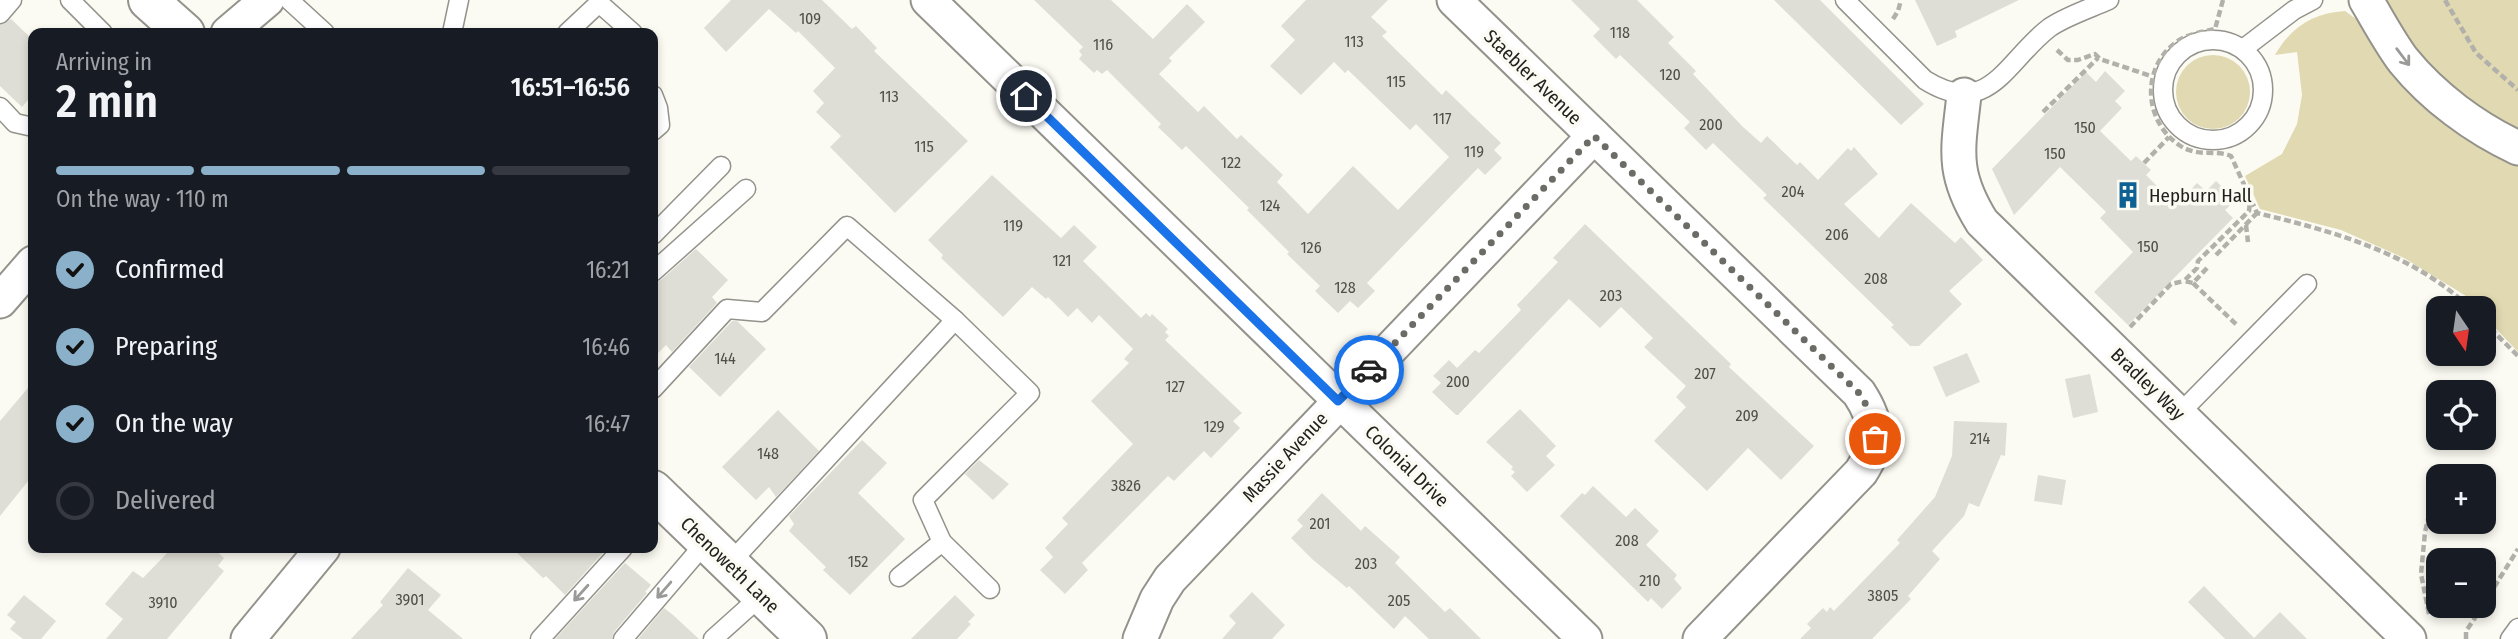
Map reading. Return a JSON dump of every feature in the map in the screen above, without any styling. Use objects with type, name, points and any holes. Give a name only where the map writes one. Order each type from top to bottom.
[{"type":"main road","points":[[148,0],[179,28]]},
{"type":"main road","name":"Chenoweth Lane","points":[[658,504],[718,553],[762,595],[794,635]]},
{"type":"street","points":[[234,28],[267,0]]},
{"type":"street","name":"Colonial Drive","points":[[928,0],[1585,639]]},
{"type":"street","name":"Staebler Avenue","points":[[1454,0],[1859,393],[1869,407],[1875,439],[1867,464],[1700,639]]},
{"type":"street","points":[[2366,0],[2403,60],[2445,102],[2494,137],[2518,148]]},
{"type":"street","name":"Bradley Way","points":[[1964,95],[1959,169],[1963,188],[1982,222],[2179,414],[2419,627]]},
{"type":"street","name":"Massie Avenue","points":[[1140,639],[1157,599],[1170,579],[1594,136]]},
{"type":"street","points":[[0,301],[28,269]]},
{"type":"street","points":[[248,639],[319,553]]},
{"type":"lane","points":[[0,14],[12,0]]},
{"type":"lane","points":[[70,0],[98,28]]},
{"type":"lane","points":[[289,0],[320,28]]},
{"type":"lane","points":[[453,28],[458,0]]},
{"type":"lane","points":[[1845,0],[1925,80],[1941,90],[1964,95],[1982,91],[1999,80],[2050,28],[2109,0]]},
{"type":"lane","points":[[2243,49],[2294,10],[2314,0]]},
{"type":"lane","points":[[572,28],[599,3],[627,28]]},
{"type":"lane","points":[[2206,39],[2225,41],[2243,49],[2257,64],[2264,83],[2262,102],[2254,120],[2239,134],[2220,140],[2201,140],[2183,131],[2169,116],[2162,97],[2164,78],[2172,60],[2187,46],[2206,39]]},
{"type":"lane","points":[[0,107],[15,123],[28,126]]},
{"type":"lane","points":[[658,108],[658,126]]},
{"type":"lane","points":[[658,230],[722,166]]},
{"type":"lane","points":[[658,268],[746,189]]},
{"type":"lane","points":[[658,384],[727,309],[762,312],[847,226],[955,320],[1030,393],[923,500],[942,542],[990,589]]},
{"type":"lane","points":[[2179,414],[2307,284]]},
{"type":"lane","points":[[622,639],[718,553],[955,320]]},
{"type":"lane","points":[[899,577],[942,542]]},
{"type":"lane","points":[[540,639],[618,553]]},
{"type":"lane","points":[[713,639],[762,595]]},
{"type":"lane","points":[[2510,639],[2518,628]]},
{"type":"path","points":[[1890,23],[1901,0]]},
{"type":"path","points":[[2222,0],[2215,29],[2175,42],[2151,76],[2150,95],[2154,110],[2169,137],[2193,152],[2231,156],[2257,213],[2331,232],[2404,262],[2455,296]]},
{"type":"path","points":[[2445,0],[2479,58],[2518,90]]},
{"type":"path","points":[[2054,47],[2068,60],[2078,60],[2095,54],[2098,58],[2151,76]]},
{"type":"path","points":[[2043,112],[2098,58]]},
{"type":"path","points":[[2144,163],[2169,137]]},
{"type":"path","points":[[2184,281],[2197,268],[2198,261],[2249,211],[2251,201]]},
{"type":"path","points":[[2216,255],[2257,213]]},
{"type":"path","points":[[2246,224],[2248,242]]},
{"type":"path","points":[[2193,283],[2207,268]]},
{"type":"path","points":[[2126,330],[2171,284],[2184,281],[2193,283],[2252,339]]},
{"type":"path","points":[[2496,334],[2518,356]]},
{"type":"path","points":[[2419,627],[2426,528]]},
{"type":"path","points":[[2496,584],[2518,549]]},
{"type":"path","points":[[2466,639],[2466,631],[2474,618]]},
{"type":"shaded area","points":[[2376,0],[2518,0],[2518,136],[2429,71]]},
{"type":"shaded area","points":[[2345,11],[2359,21],[2389,66],[2518,164],[2518,352],[2496,329],[2496,296],[2466,296],[2404,258],[2341,230],[2260,209],[2245,176],[2282,154],[2297,124],[2302,95],[2297,52],[2275,55],[2288,37],[2304,23],[2333,12]]},
{"type":"shaded area","points":[[2213,55],[2234,61],[2244,71],[2250,92],[2244,113],[2234,123],[2213,129],[2192,123],[2182,113],[2176,92],[2182,71],[2192,61]]},
{"type":"building","points":[[731,0],[822,0],[852,29],[856,26],[877,48],[874,51],[968,141],[895,213],[830,147],[841,136],[816,112],[824,103],[813,91],[835,68],[798,31],[796,33],[769,9],[726,52],[704,28]]},
{"type":"building","points":[[1034,0],[1111,0],[1153,39],[1187,4],[1205,22],[1169,58],[1172,61],[1159,74],[1198,112],[1204,106],[1237,139],[1241,135],[1283,175],[1277,182],[1308,214],[1353,166],[1398,210],[1449,157],[1416,124],[1410,130],[1348,70],[1345,73],[1334,62],[1301,95],[1270,66],[1295,40],[1281,26],[1306,0],[1388,0],[1371,17],[1387,32],[1382,36],[1442,95],[1446,90],[1501,143],[1494,150],[1502,158],[1485,175],[1478,168],[1367,283],[1375,291],[1358,308],[1350,301],[1338,313],[1315,291],[1320,286],[1287,254],[1289,252],[1247,210],[1249,208],[1186,146],[1182,150],[1158,127],[1161,124],[1107,70],[1102,74],[1097,70],[1094,73],[1079,59],[1082,55],[1079,51],[1083,47]]},
{"type":"building","points":[[1571,0],[1637,0],[1674,37],[1668,43],[1696,71],[1693,74],[1742,126],[1761,143],[1767,136],[1797,165],[1800,162],[1818,180],[1848,148],[1851,151],[1854,147],[1878,174],[1844,204],[1879,238],[1911,203],[1955,243],[1961,237],[1983,260],[1949,291],[1962,304],[1919,346],[1910,346],[1891,327],[1894,325],[1763,198],[1767,195],[1713,143],[1706,150],[1684,128],[1690,122],[1620,55],[1616,59],[1593,36],[1600,29]]},
{"type":"building","points":[[1774,0],[1820,0],[1924,104],[1901,125]]},
{"type":"building","points":[[1915,0],[2019,0],[1955,31],[1957,37],[1937,46]]},
{"type":"building","points":[[11,19],[28,35],[28,100],[22,107],[0,86],[0,25]]},
{"type":"building","name":"Hepburn Hall","points":[[2105,71],[2125,91],[2115,101],[2122,108],[2100,131],[2131,161],[2136,156],[2151,170],[2146,175],[2176,205],[2197,183],[2206,191],[2216,181],[2236,200],[2225,210],[2233,218],[2128,325],[2094,292],[2133,252],[2100,218],[2106,212],[2060,167],[2014,215],[1992,169],[2086,72],[2096,82]]},
{"type":"building","points":[[992,175],[1061,238],[1074,225],[1097,247],[1083,261],[1141,318],[1146,313],[1150,317],[1152,314],[1168,329],[1165,332],[1169,336],[1165,340],[1242,413],[1233,421],[1240,428],[1211,458],[1204,451],[1174,481],[1168,476],[1082,563],[1088,570],[1065,594],[1040,570],[1053,557],[1045,548],[1068,524],[1062,518],[1133,444],[1091,401],[1129,363],[1124,359],[1133,349],[1099,315],[1092,323],[1077,308],[1068,317],[1048,297],[1046,299],[1032,287],[1003,317],[941,258],[943,255],[928,240]]},
{"type":"building","points":[[1585,224],[1731,364],[1729,367],[1814,446],[1781,480],[1748,448],[1707,491],[1654,441],[1686,407],[1676,397],[1686,386],[1644,347],[1653,338],[1621,307],[1600,328],[1569,299],[1458,415],[1432,392],[1441,383],[1433,376],[1449,360],[1457,368],[1475,350],[1479,353],[1521,310],[1517,305],[1558,262],[1553,258]]},
{"type":"building","points":[[696,249],[728,280],[712,297],[717,303],[672,352],[666,345],[658,353],[658,282]]},
{"type":"building","points":[[732,321],[737,321],[766,349],[720,397],[689,367]]},
{"type":"building","points":[[1967,353],[1980,382],[1946,397],[1933,367]]},
{"type":"building","points":[[2090,374],[2098,412],[2073,418],[2065,379]]},
{"type":"building","points":[[28,388],[28,481],[0,516],[0,421]]},
{"type":"building","points":[[1520,409],[1556,446],[1546,456],[1555,465],[1527,492],[1511,476],[1515,472],[1511,469],[1513,467],[1486,442]]},
{"type":"building","points":[[778,410],[819,451],[776,497],[769,487],[756,500],[722,467]]},
{"type":"building","points":[[1954,421],[2007,423],[2005,456],[2001,455],[1979,507],[1969,503],[1964,516],[1932,551],[1940,559],[1908,596],[1911,599],[1872,639],[1800,639],[1811,628],[1807,624],[1823,608],[1827,612],[1830,607],[1834,611],[1900,543],[1897,540],[1935,497],[1952,456]]},
{"type":"building","points":[[862,440],[887,463],[858,493],[905,539],[850,595],[823,570],[826,567],[789,531],[794,524],[789,516]]},
{"type":"building","points":[[979,460],[1009,484],[993,500],[965,474]]},
{"type":"building","points":[[2038,475],[2066,480],[2062,505],[2034,501]]},
{"type":"building","points":[[1593,486],[1626,517],[1635,508],[1659,531],[1646,545],[1677,575],[1674,579],[1682,588],[1662,609],[1651,598],[1648,602],[1560,516],[1582,493],[1585,495]]},
{"type":"building","points":[[1322,493],[1361,531],[1365,526],[1400,557],[1395,563],[1445,612],[1450,608],[1481,639],[1429,639],[1405,616],[1394,629],[1349,586],[1347,588],[1312,559],[1291,538],[1303,526],[1297,520]]},
{"type":"building","points":[[167,553],[218,553],[224,558],[218,566],[224,571],[167,639],[106,639],[123,619],[105,604],[133,571],[143,578]]},
{"type":"building","points":[[517,553],[603,553],[565,595],[546,576],[543,578]]},
{"type":"building","points":[[625,563],[651,585],[614,632],[612,639],[555,639]]},
{"type":"building","points":[[408,568],[441,595],[428,610],[463,639],[351,639],[383,605],[380,602]]},
{"type":"building","points":[[2204,586],[2254,638],[2280,612],[2307,639],[2225,639],[2188,602]]},
{"type":"building","points":[[1252,592],[1285,625],[1272,639],[1222,639],[1236,623],[1229,616]]},
{"type":"building","points":[[24,595],[56,621],[41,639],[23,639],[10,629],[16,622],[7,615]]},
{"type":"building","points":[[955,595],[975,615],[968,622],[971,624],[957,639],[911,639]]},
{"type":"building","points":[[664,608],[673,615],[699,639],[638,639]]},
{"type":"way so far","points":[[1369,370],[1594,136],[1859,393],[1869,407],[1875,439]]},
{"type":"place","name":"Hepburn Hall","points":[[2128,195]]},
{"type":"route","points":[[1026,96],[1338,401],[1369,370]]}]
